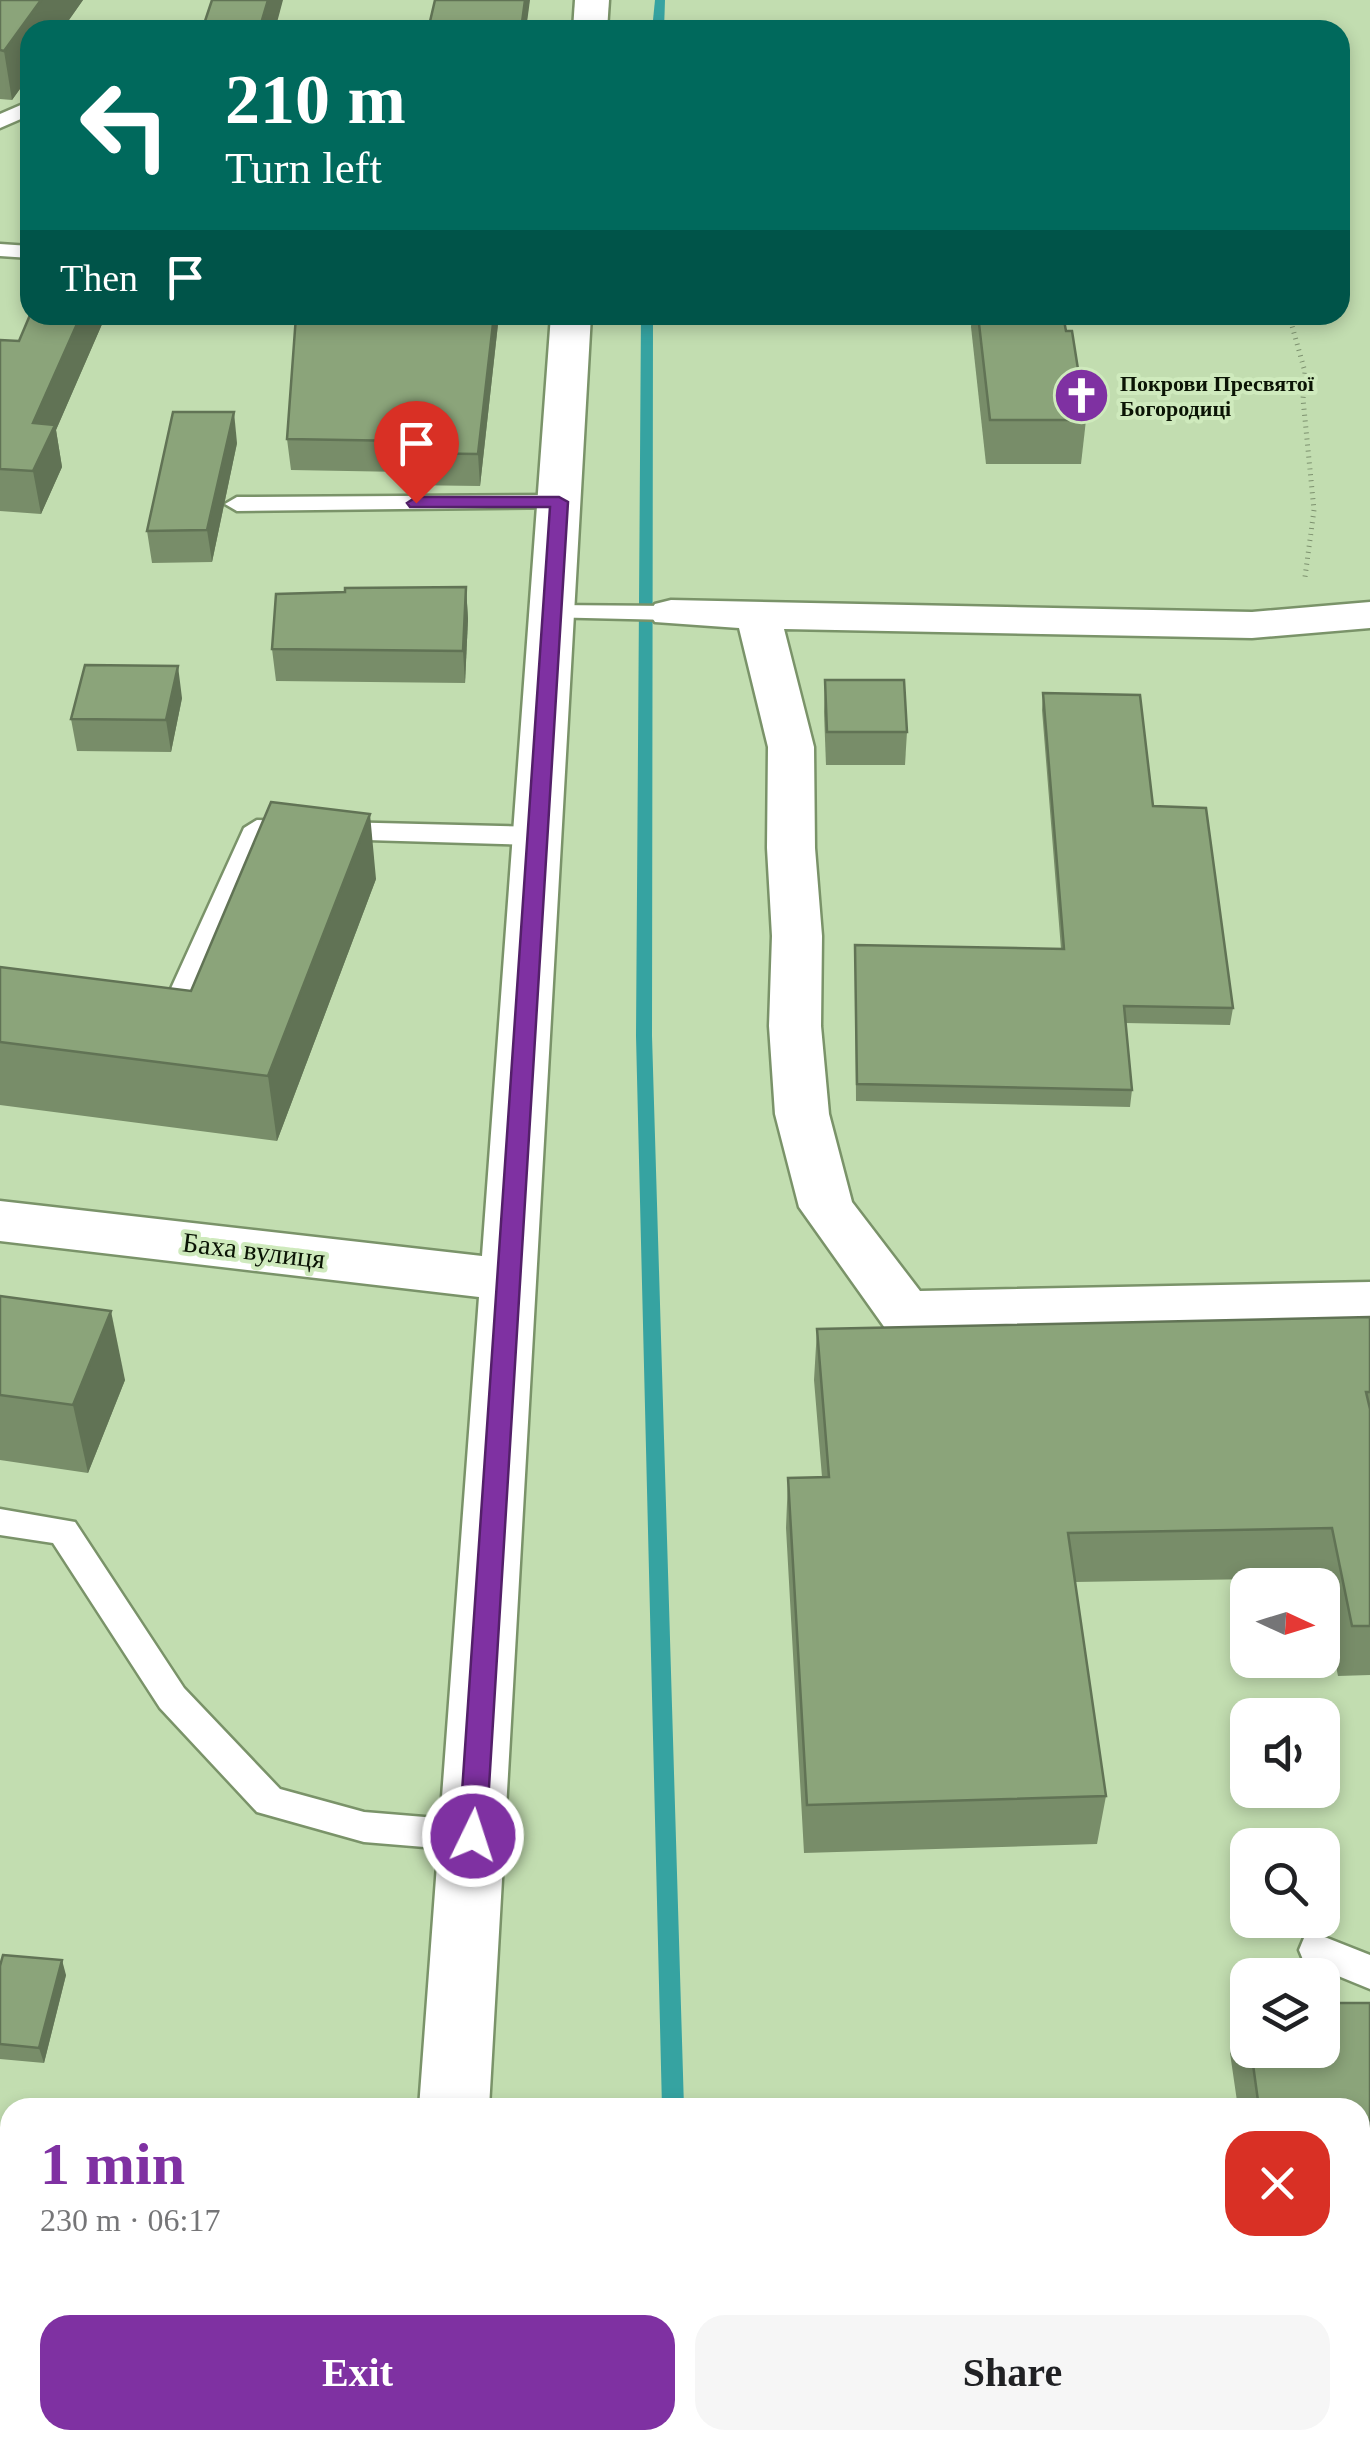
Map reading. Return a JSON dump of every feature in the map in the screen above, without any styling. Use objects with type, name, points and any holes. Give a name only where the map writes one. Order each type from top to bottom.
[{"type":"street","points":[[455,2098],[570,325]]},
{"type":"street","points":[[671,614],[1252,625],[1370,615]]},
{"type":"street","points":[[758,615],[791,747],[791,848],[797,936],[794,1026],[802,1114],[826,1207],[905,1312],[1370,1303]]},
{"type":"street","name":"Баха вулиця","points":[[0,1221],[508,1280]]},
{"type":"lane","points":[[237,504],[559,502]]},
{"type":"lane","points":[[552,612],[671,614]]},
{"type":"lane","points":[[134,1012],[172,1017],[257,828],[537,836]]},
{"type":"lane","points":[[0,1522],[63,1531],[172,1698],[270,1801],[364,1827],[473,1836]]},
{"type":"lane","points":[[1316,1950],[1370,1972]]},
{"type":"path","points":[[1292,325],[1306,372],[1303,399],[1314,510],[1305,564],[1306,618]]},
{"type":"building","points":[[0,0],[41,0],[26,20],[20,20],[20,29],[4,51],[0,50]]},
{"type":"building","points":[[212,0],[268,0],[262,20],[205,20]]},
{"type":"building","points":[[435,0],[525,0],[522,20],[430,20]]},
{"type":"building","points":[[26,325],[77,325],[33,423],[55,425],[33,471],[0,469],[0,340],[19,341]]},
{"type":"building","points":[[295,325],[493,325],[478,454],[402,453],[404,441],[287,439]]},
{"type":"building","points":[[979,325],[1065,325],[1066,331],[1072,331],[1086,420],[990,420]]},
{"type":"building","points":[[173,412],[234,412],[207,530],[147,531]]},
{"type":"building","points":[[466,587],[463,651],[272,649],[276,594],[345,592],[345,588]]},
{"type":"building","points":[[85,665],[178,666],[166,720],[71,719]]},
{"type":"building","points":[[825,680],[904,680],[907,732],[827,732]]},
{"type":"building","points":[[1043,693],[1140,695],[1153,806],[1206,808],[1233,1008],[1124,1006],[1132,1090],[857,1084],[855,945],[1064,949]]},
{"type":"building","points":[[271,802],[370,814],[268,1076],[0,1042],[0,967],[191,991]]},
{"type":"building","points":[[0,1296],[111,1311],[73,1405],[0,1395]]},
{"type":"building","points":[[1370,1317],[1370,1392],[1366,1392],[1370,1409],[1370,1626],[1352,1626],[1332,1528],[1068,1533],[1106,1796],[807,1805],[788,1478],[829,1477],[817,1329]]},
{"type":"building","points":[[3,1955],[62,1960],[39,2048],[0,2044]]},
{"type":"building","points":[[1340,2003],[1370,2003],[1370,2098],[1258,2098],[1253,2068],[1340,2068]]},
{"type":"waterway","points":[[659,20],[660,0]]},
{"type":"waterway","points":[[647,325],[644,1036],[673,2098]]},
{"type":"place","name":"Покрови Пресвятої Богородиці","points":[[1081,396]]},
{"type":"route","points":[[416,503],[559,502],[473,1836]]}]
